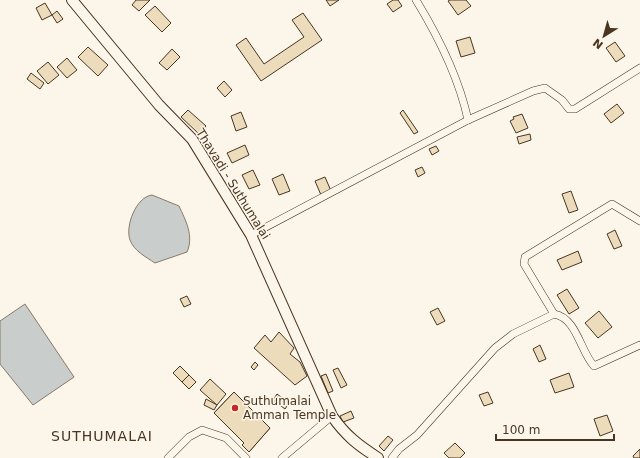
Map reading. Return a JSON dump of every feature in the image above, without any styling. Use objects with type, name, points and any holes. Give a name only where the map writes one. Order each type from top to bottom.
[{"type":"main road","name":"Thavadi - Suthumalai","points":[[72,0],[159,105],[192,139],[251,235],[332,416],[343,432],[357,445],[378,458]]},
{"type":"street","points":[[416,0],[430,23],[463,98],[468,120]]},
{"type":"street","points":[[251,235],[468,120],[533,91],[545,88],[562,100],[569,109],[575,109],[640,68]]},
{"type":"street","points":[[554,314],[524,264],[525,257],[612,204],[640,221]]},
{"type":"street","points":[[392,458],[399,449],[417,435],[495,348],[513,334],[554,314],[562,315],[572,326],[587,358],[594,366],[640,345]]},
{"type":"street","points":[[282,458],[332,416]]},
{"type":"street","points":[[168,458],[189,437],[202,430],[226,438],[246,458]]},
{"type":"shaded area","points":[[152,195],[179,206],[188,229],[190,240],[187,252],[155,263],[134,247],[130,240],[129,234],[129,227],[133,213],[137,206],[146,197]]},
{"type":"shaded area","points":[[25,304],[74,377],[33,405],[0,364],[0,321]]},
{"type":"building","points":[[136,0],[150,0],[139,11],[132,5]]},
{"type":"building","points":[[326,0],[339,0],[330,6]]},
{"type":"building","points":[[393,0],[398,0],[402,6],[393,12],[387,4]]},
{"type":"building","points":[[466,0],[471,6],[458,15],[448,1]]},
{"type":"building","points":[[45,3],[52,15],[42,20],[36,8]]},
{"type":"building","points":[[155,6],[171,23],[162,32],[145,15]]},
{"type":"building","points":[[57,11],[63,19],[57,23],[52,15]]},
{"type":"building","points":[[303,13],[322,40],[261,81],[236,45],[246,38],[264,64],[304,37],[292,20]]},
{"type":"building","points":[[470,37],[475,53],[461,57],[456,41]]},
{"type":"building","points":[[615,42],[625,56],[616,62],[606,48]]},
{"type":"building","points":[[88,47],[108,65],[98,76],[78,57]]},
{"type":"building","points":[[172,49],[180,57],[167,70],[159,63]]},
{"type":"building","points":[[67,58],[77,70],[67,78],[57,67]]},
{"type":"building","points":[[48,62],[59,75],[48,84],[37,71]]},
{"type":"building","points":[[31,73],[44,83],[40,89],[27,79]]},
{"type":"building","points":[[224,81],[232,90],[225,97],[217,88]]},
{"type":"building","points":[[617,104],[624,113],[611,123],[604,114]]},
{"type":"building","points":[[188,110],[206,126],[199,134],[181,117]]},
{"type":"building","points":[[403,110],[418,132],[414,134],[400,113]]},
{"type":"building","points":[[241,112],[247,127],[236,131],[231,116]]},
{"type":"building","points":[[522,114],[528,128],[516,133],[510,121],[514,119],[513,117]]},
{"type":"building","points":[[530,134],[531,140],[519,144],[517,137]]},
{"type":"building","points":[[245,145],[249,155],[232,163],[227,153]]},
{"type":"building","points":[[436,146],[439,151],[432,155],[429,149]]},
{"type":"building","points":[[422,167],[425,173],[418,177],[415,170]]},
{"type":"building","points":[[253,170],[260,185],[249,189],[242,175]]},
{"type":"building","points":[[283,174],[290,191],[279,195],[272,179]]},
{"type":"building","points":[[325,177],[331,191],[321,195],[315,181]]},
{"type":"building","points":[[571,191],[578,210],[569,213],[562,194]]},
{"type":"building","points":[[615,230],[622,246],[614,249],[607,234]]},
{"type":"building","points":[[578,251],[582,262],[562,270],[557,260]]},
{"type":"building","points":[[567,289],[579,308],[569,314],[557,295]]},
{"type":"building","points":[[187,296],[191,304],[184,307],[180,299]]},
{"type":"building","points":[[438,308],[445,321],[437,325],[430,312]]},
{"type":"building","points":[[599,311],[612,327],[598,338],[585,323]]},
{"type":"building","points":[[279,332],[294,348],[290,354],[300,362],[307,376],[295,385],[254,348],[265,335],[271,342]]},
{"type":"building","points":[[540,345],[546,359],[539,362],[533,349]]},
{"type":"building","points":[[255,362],[258,365],[254,370],[251,367]]},
{"type":"building","points":[[180,366],[189,375],[182,382],[173,373]]},
{"type":"building","points":[[338,368],[347,385],[341,388],[333,370]]},
{"type":"building","points":[[569,373],[574,387],[555,393],[550,380]]},
{"type":"building","points":[[326,374],[333,391],[328,393],[321,376]]},
{"type":"building","points":[[189,375],[196,382],[189,389],[182,382]]},
{"type":"building","points":[[210,379],[226,394],[217,405],[200,390]]},
{"type":"building","points":[[234,392],[270,428],[249,452],[242,445],[244,443],[214,413]],"holes":[[[242,414],[254,427],[247,436],[234,422]]]},
{"type":"building","points":[[234,392],[270,428],[249,452],[242,445],[244,443],[214,413]]},
{"type":"building","points":[[488,392],[493,403],[484,406],[479,395]]},
{"type":"building","points":[[277,394],[289,403],[285,409],[273,400]]},
{"type":"building","points":[[206,399],[217,405],[214,410],[204,405]]},
{"type":"building","points":[[351,411],[354,418],[343,422],[340,416]]},
{"type":"building","points":[[607,415],[613,431],[600,436],[594,419]]},
{"type":"building","points":[[388,436],[393,440],[384,451],[379,446]]},
{"type":"building","points":[[455,443],[465,453],[460,458],[449,458],[444,453]]},
{"type":"building","points":[[640,449],[640,458],[634,458],[633,456]]},
{"type":"place","name":"Suthumalai Amman Temple","points":[[235,408]]},
{"type":"district","name":"SUTHUMALAI","points":[[102,436]]}]
